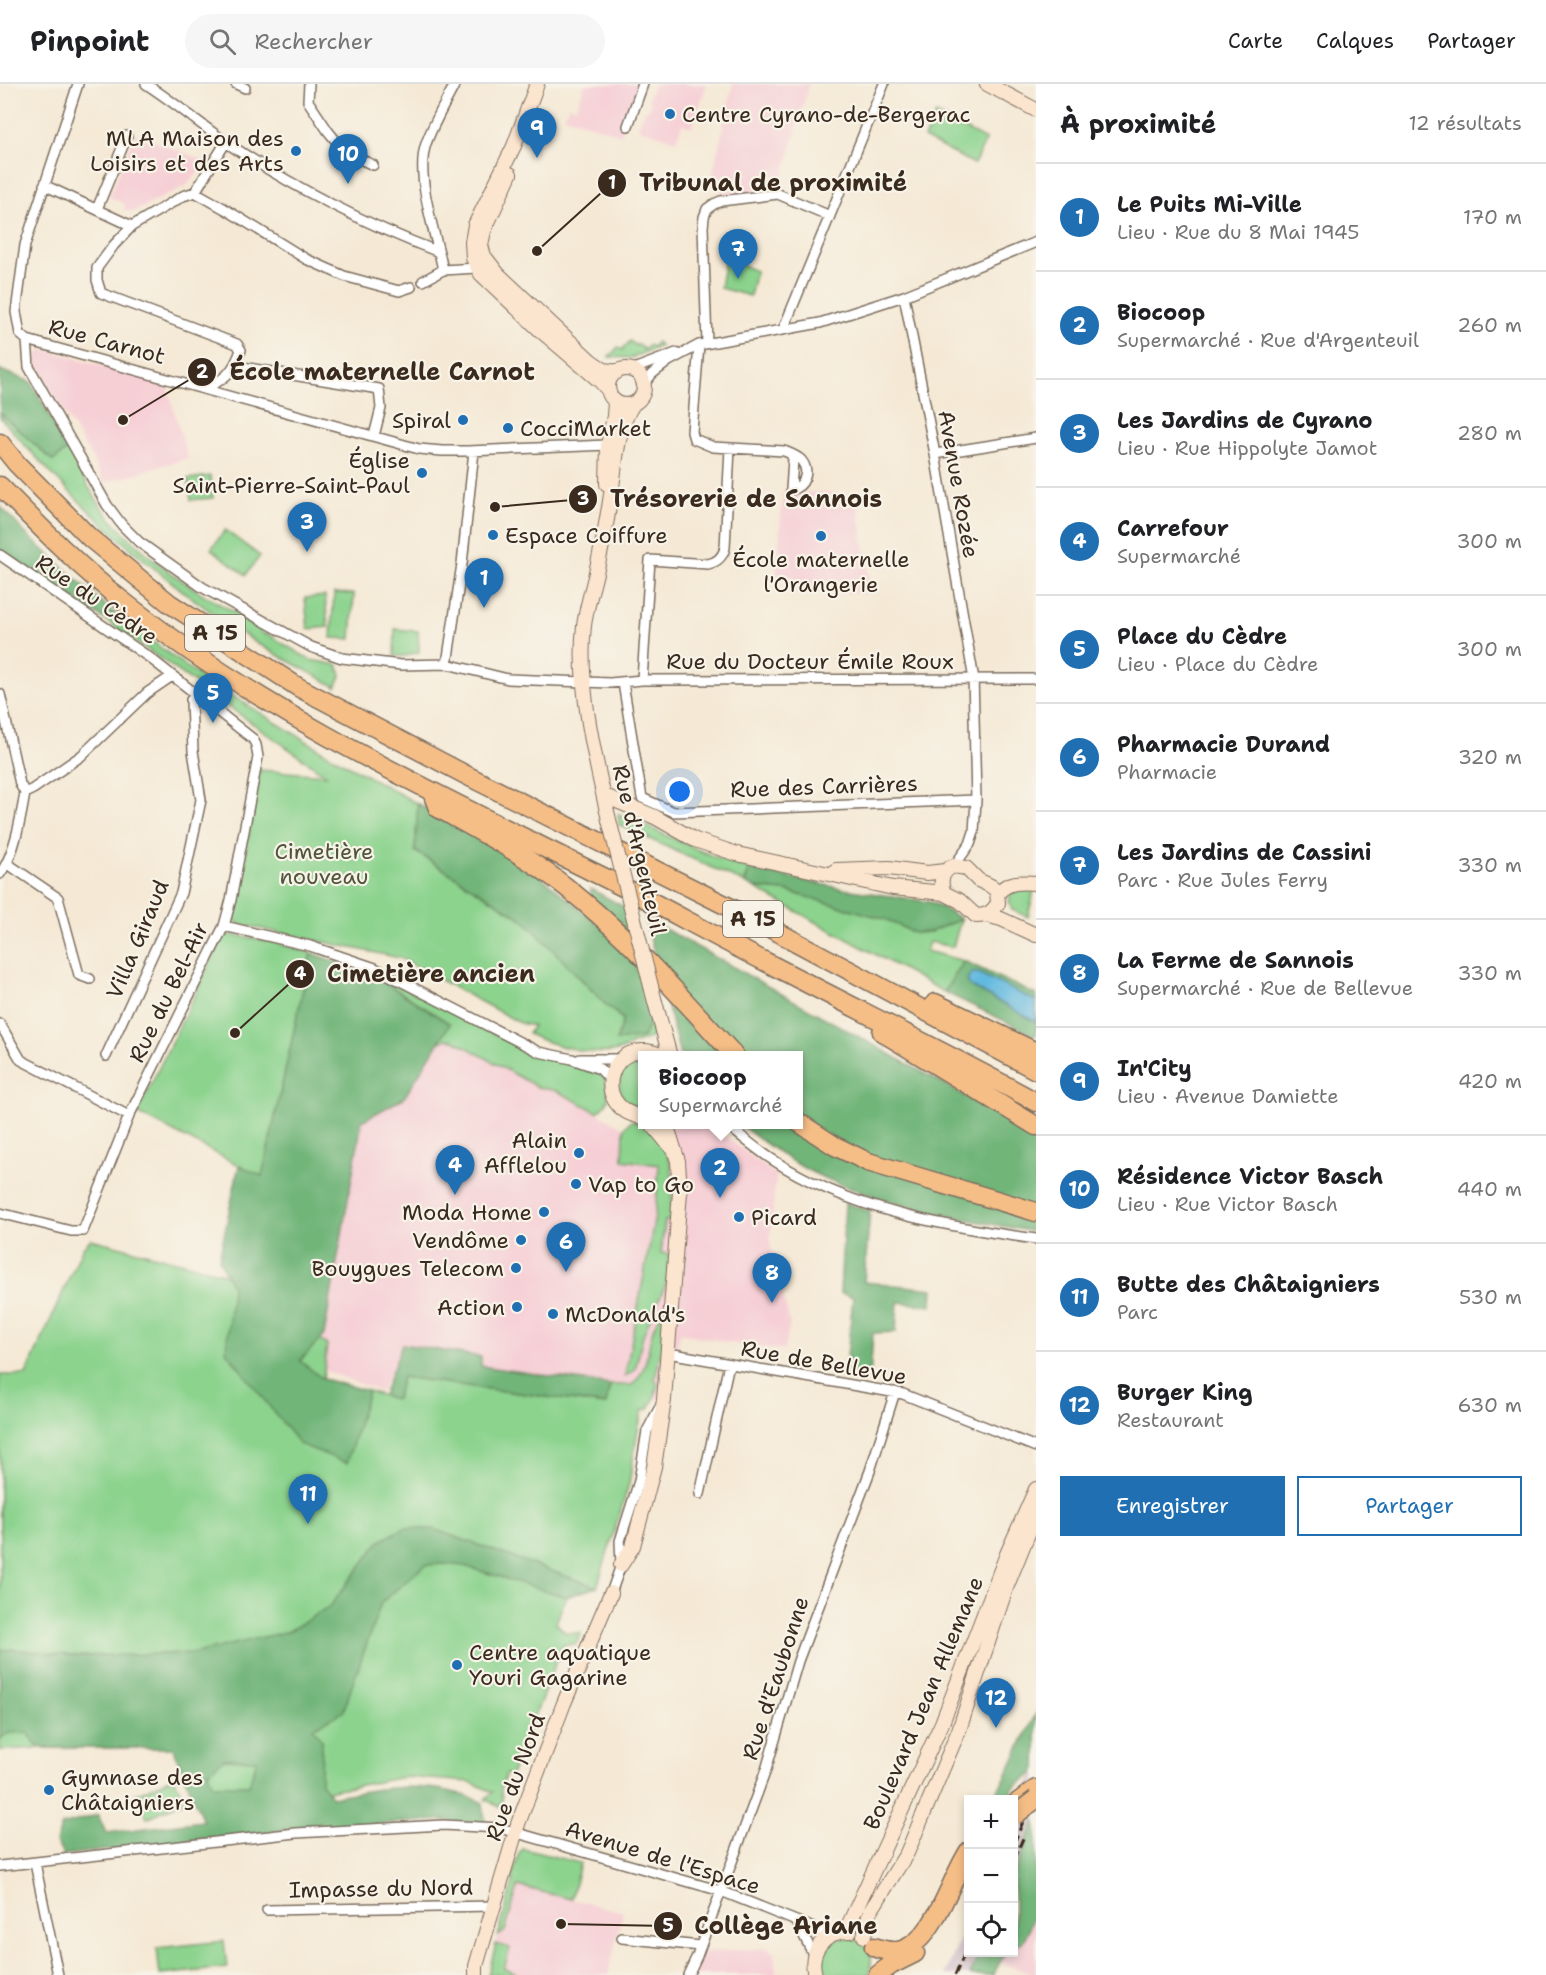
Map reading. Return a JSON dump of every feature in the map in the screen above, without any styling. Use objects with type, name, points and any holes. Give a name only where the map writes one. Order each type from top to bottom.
[{"type":"highway","name":"A 15","points":[[0,443],[17,464],[90,538],[169,603],[298,687],[466,775],[752,918],[1036,1070]]},
{"type":"highway","name":"A 15","points":[[0,486],[63,550],[127,605],[208,664],[283,711],[348,748],[658,904],[1036,1102]]},
{"type":"highway","points":[[432,790],[438,808],[538,867],[595,911],[645,957],[730,1051]]},
{"type":"highway","points":[[752,918],[996,1031],[1036,1052]]},
{"type":"highway","points":[[765,962],[1036,1126]]},
{"type":"highway","points":[[803,1125],[835,1146],[868,1162],[1036,1212]]},
{"type":"highway","points":[[1018,1802],[1036,1788]]},
{"type":"highway","points":[[1018,1813],[1036,1798]]},
{"type":"highway","points":[[869,1942],[889,1951],[902,1950],[921,1938],[964,1859]]},
{"type":"highway","points":[[877,1975],[915,1953],[930,1941],[964,1878]]},
{"type":"main road","points":[[537,84],[514,146],[475,225],[472,247],[477,268],[532,322],[601,382],[612,396],[625,405],[633,404]]},
{"type":"main road","points":[[544,84],[521,147],[484,231],[482,250],[490,267],[591,361],[604,370],[616,372],[631,370],[638,374],[644,384],[642,396],[633,404],[621,433],[607,522]]},
{"type":"main road","points":[[987,84],[1036,110]]},
{"type":"main road","points":[[607,522],[608,445],[614,416],[610,380],[616,372]]},
{"type":"main road","name":"Rue d'Argenteuil","points":[[607,522],[584,626],[585,683],[594,747],[609,820],[669,1051]]},
{"type":"main road","points":[[605,796],[655,817],[704,843],[737,854],[893,888],[944,893],[960,901],[974,915],[1001,919],[1036,935]]},
{"type":"main road","points":[[786,866],[841,870],[900,868],[927,873],[950,868],[966,868],[978,880],[993,887],[1011,915],[1036,926]]},
{"type":"main road","points":[[944,893],[942,876],[950,868]]},
{"type":"main road","points":[[986,915],[994,909],[998,896],[1010,884],[1036,883]]},
{"type":"main road","points":[[638,1116],[623,1110],[616,1103],[611,1092],[610,1080],[613,1068],[629,1053],[649,1050],[658,1040],[663,1026]]},
{"type":"main road","points":[[656,1129],[673,1149]]},
{"type":"main road","points":[[667,1129],[680,1170],[668,1353]]},
{"type":"main road","name":"Rue du Nord","points":[[621,1565],[633,1546],[651,1484],[664,1400],[668,1353]]},
{"type":"main road","name":"Boulevard Jean Allemane","points":[[814,1956],[822,1941],[849,1924],[942,1723],[1007,1554],[1036,1489]]},
{"type":"main road","name":"Boulevard Jean Allemane","points":[[869,1942],[870,1912],[907,1853],[959,1730],[1006,1588],[1036,1514]]},
{"type":"main road","name":"Rue du Nord","points":[[474,1972],[515,1832],[564,1703],[611,1593]]},
{"type":"main road","points":[[837,1933],[857,1933],[869,1942],[879,1959],[877,1975]]},
{"type":"main road","points":[[814,1956],[815,1975]]},
{"type":"street","name":"Rue du Docteur Émile Roux","points":[[78,84],[25,245],[16,312],[20,334],[27,340],[30,367],[107,505],[139,542],[202,588],[311,646],[342,658],[401,665],[447,664],[508,679],[585,683],[623,683],[642,680],[1036,679]]},
{"type":"street","points":[[146,84],[226,142],[299,188],[439,252]]},
{"type":"street","points":[[309,84],[308,101],[328,131],[345,152],[373,165]]},
{"type":"street","points":[[443,270],[424,187],[423,167],[425,146],[455,84]]},
{"type":"street","points":[[628,126],[643,84]]},
{"type":"street","points":[[783,330],[884,84]]},
{"type":"street","points":[[97,209],[127,136]]},
{"type":"street","points":[[204,388],[219,383],[236,366],[241,350],[237,344],[101,293],[97,280],[97,268],[132,226],[183,196],[195,192],[226,142]]},
{"type":"street","points":[[44,185],[132,226]]},
{"type":"street","points":[[195,192],[306,259],[344,276],[399,291],[411,287]]},
{"type":"street","points":[[791,454],[784,451],[713,447],[694,439],[692,432],[703,344],[704,217],[707,209],[721,201],[778,194],[830,216]]},
{"type":"street","points":[[631,370],[661,357],[703,344],[820,323],[904,296],[1036,242]]},
{"type":"street","points":[[423,281],[443,270],[477,268]]},
{"type":"street","name":"Avenue Rozée","points":[[904,296],[935,454],[974,680],[976,800],[973,837],[964,855],[950,868]]},
{"type":"street","name":"Rue Carnot","points":[[27,340],[419,448],[474,451],[608,445]]},
{"type":"street","points":[[644,384],[652,374],[684,351]]},
{"type":"street","points":[[236,366],[379,389],[381,408],[374,436]]},
{"type":"street","points":[[608,445],[621,433]]},
{"type":"street","points":[[935,454],[1036,438]]},
{"type":"street","points":[[642,680],[650,560],[708,564],[720,557],[725,548],[730,448]]},
{"type":"street","points":[[447,664],[468,519],[474,451]]},
{"type":"street","name":"Rue du Cèdre","points":[[0,555],[150,658],[195,692],[253,739],[258,750],[257,761]]},
{"type":"street","points":[[25,793],[81,756],[147,693],[172,676]]},
{"type":"street","name":"Rue des Carrières","points":[[623,683],[642,798],[674,812],[976,800]]},
{"type":"street","name":"Villa Giraud","points":[[106,1056],[181,893],[201,800],[193,751],[191,700],[195,692]]},
{"type":"street","points":[[0,694],[20,784],[25,793],[8,864],[0,874]]},
{"type":"street","name":"Rue du Bel-Air","points":[[0,1213],[71,1231],[83,1231],[129,1116],[224,926],[257,761]]},
{"type":"street","points":[[8,864],[58,898],[79,975],[90,979]]},
{"type":"street","points":[[224,926],[310,946],[375,968],[539,1052],[572,1059],[600,1069],[610,1080]]},
{"type":"street","points":[[0,1024],[21,1060],[129,1116]]},
{"type":"street","points":[[572,1059],[620,1059]]},
{"type":"street","points":[[731,1129],[770,1158],[815,1184],[862,1204],[915,1219],[1016,1236],[1036,1237]]},
{"type":"street","name":"Rue de Bellevue","points":[[668,1353],[895,1392],[1036,1447]]},
{"type":"street","points":[[700,1494],[729,1364]]},
{"type":"street","name":"Rue d'Eaubonne","points":[[688,1975],[766,1770],[798,1661],[870,1471],[895,1392]]},
{"type":"street","name":"Rue du Nord","points":[[611,1593],[621,1565]]},
{"type":"street","name":"Avenue de l'Espace","points":[[0,1866],[296,1833],[443,1825],[500,1828],[721,1891],[797,1922],[837,1933]]},
{"type":"street","points":[[35,1863],[58,1975]]},
{"type":"street","name":"Impasse du Nord","points":[[267,1910],[495,1906]]},
{"type":"street","points":[[797,1922],[814,1956]]},
{"type":"street","points":[[622,1938],[700,1946]]},
{"type":"shaded area","points":[[585,84],[639,84],[621,135],[564,116],[569,105],[576,108]]},
{"type":"shaded area","name":"Centre Cyrano-de-Bergerac","points":[[654,84],[707,84],[692,127],[682,124],[676,141],[638,128],[644,111],[647,111],[651,102],[648,100]]},
{"type":"shaded area","points":[[733,84],[809,84],[780,189],[728,194],[718,190],[713,184],[712,176]]},
{"type":"shaded area","points":[[135,134],[205,161],[187,185],[134,212],[124,210],[125,204],[109,197]]},
{"type":"shaded area","points":[[42,349],[166,383],[188,458],[104,483],[91,456],[39,371],[35,358]]},
{"type":"shaded area","name":"École maternelle l'Orangerie","points":[[783,491],[856,494],[872,594],[796,591],[795,580],[776,578]]},
{"type":"shaded area","points":[[450,1024],[637,1136],[668,1129],[715,1129],[776,1175],[770,1243],[790,1323],[784,1350],[681,1333],[661,1400],[471,1372],[402,1349],[381,1392],[300,1361],[324,1335],[362,1121],[404,1098]]},
{"type":"shaded area","points":[[1036,1768],[1036,1820],[1018,1863],[1018,1849],[1018,1810]]},
{"type":"shaded area","points":[[512,1884],[623,1912],[608,1975],[488,1975]]},
{"type":"shaded area","points":[[1036,1911],[1036,1975],[1001,1963],[1002,1957],[1018,1957],[1018,1944],[1024,1940]]},
{"type":"shaded area","points":[[964,1930],[964,1957],[978,1957],[970,1975],[945,1975]]},
{"type":"shaded area","points":[[767,1948],[774,1953],[776,1975],[695,1975],[699,1961],[707,1952]]},
{"type":"green space","points":[[936,114],[986,140],[974,164],[924,138]]},
{"type":"green space","points":[[725,258],[756,271],[750,296],[720,288]]},
{"type":"green space","points":[[630,341],[636,346],[638,344],[644,350],[657,342],[661,346],[631,358],[609,357],[618,347],[622,350]]},
{"type":"green space","points":[[0,370],[31,382],[68,449],[53,461],[0,413]]},
{"type":"green space","points":[[0,413],[53,461],[68,449],[105,512],[141,549],[174,575],[244,617],[243,620],[261,630],[260,632],[265,635],[266,633],[310,660],[338,665],[341,676],[336,687],[252,640],[150,565],[118,538],[57,479],[0,417]]},
{"type":"green space","points":[[210,476],[213,498],[191,500],[188,479]]},
{"type":"green space","points":[[0,506],[28,536],[114,613],[107,621],[0,550]]},
{"type":"green space","points":[[225,530],[260,556],[246,575],[211,549]]},
{"type":"green space","points":[[334,593],[354,594],[351,639],[331,638]]},
{"type":"green space","points":[[325,596],[328,627],[308,629],[305,598]]},
{"type":"green space","name":"Cimetière nouveau","points":[[114,613],[195,673],[324,752],[418,804],[415,851],[524,920],[605,1004],[643,1037],[652,1018],[654,1030],[652,1037],[611,1052],[587,1051],[561,1046],[528,1034],[533,1026],[520,1023],[400,958],[238,924],[234,918],[260,770],[326,775],[107,621]]},
{"type":"green space","points":[[395,629],[418,631],[419,652],[406,656],[394,656]]},
{"type":"green space","points":[[418,804],[504,846],[636,955],[652,1018],[643,1037],[616,1041],[623,1019],[605,1004],[524,920],[415,851]]},
{"type":"green space","points":[[618,814],[699,850],[749,869],[745,883],[619,825]]},
{"type":"green space","points":[[749,869],[844,889],[930,902],[961,919],[930,932],[914,933],[885,919],[786,891],[754,888],[745,883]]},
{"type":"green space","points":[[754,888],[786,891],[886,919],[914,933],[930,932],[961,919],[953,947],[929,942],[926,951],[964,961],[944,992]]},
{"type":"green space","points":[[591,889],[624,907],[631,936],[589,898]]},
{"type":"green space","points":[[1020,889],[1034,890],[1028,917],[1012,910],[1009,902],[1011,893]]},
{"type":"green space","points":[[645,918],[1014,1123],[1036,1138],[1036,1232],[926,1211],[847,1187],[799,1165],[746,1129],[803,1129],[803,1051],[679,1051]]},
{"type":"green space","points":[[224,935],[270,941],[311,953],[262,1177],[137,1113]]},
{"type":"green space","points":[[311,953],[370,973],[450,1024],[404,1098],[362,1121],[324,1335],[300,1361],[323,1379],[368,1391],[347,1463],[299,1444],[226,1351],[232,1287],[219,1259],[239,1165],[262,1176]]},
{"type":"green space","points":[[964,961],[1036,995],[1036,1036],[944,992]]},
{"type":"green space","points":[[370,973],[439,1004],[523,1049],[564,1063],[591,1068],[605,1077],[608,1097],[605,1105],[597,1112],[557,1091],[537,1087],[454,1040],[446,1039],[438,1043],[449,1023]]},
{"type":"green space","points":[[638,1061],[638,1107],[625,1099],[621,1092],[621,1076],[625,1068]]},
{"type":"green space","points":[[631,1121],[638,1122],[638,1129],[650,1129],[664,1148],[672,1169],[673,1180],[670,1221],[665,1221],[661,1253],[670,1254],[666,1284],[643,1335],[636,1366],[633,1372],[625,1376],[655,1216],[659,1165],[623,1160],[624,1128]]},
{"type":"green space","points":[[845,1203],[870,1211],[864,1282],[933,1289],[932,1306],[898,1302],[896,1332],[873,1333],[870,1378],[845,1377],[853,1297],[840,1293]]},
{"type":"green space","points":[[91,1239],[222,1273],[327,1345],[323,1379],[396,1399],[402,1377],[605,1405],[610,1385],[632,1385],[639,1376],[644,1367],[654,1328],[665,1310],[662,1348],[655,1379],[658,1385],[648,1410],[643,1410],[629,1484],[597,1587],[566,1597],[556,1623],[566,1633],[581,1633],[576,1644],[563,1645],[511,1775],[506,1774],[499,1807],[485,1799],[493,1792],[470,1782],[405,1777],[327,1791],[204,1821],[173,1747],[0,1750],[0,1375],[26,1375],[83,1247]]},
{"type":"green space","points":[[402,1344],[481,1357],[481,1366],[610,1385],[606,1405],[402,1377],[396,1399],[383,1396]]},
{"type":"green space","points":[[405,1528],[433,1529],[597,1587],[566,1597],[464,1566],[425,1565],[381,1603],[343,1712],[313,1728],[322,1740],[321,1783],[332,1797],[370,1790],[408,1787],[446,1791],[465,1795],[483,1803],[485,1824],[442,1820],[293,1829],[63,1855],[56,1842],[62,1825],[98,1815],[106,1833],[203,1821],[173,1748],[39,1748],[28,1733],[9,1733],[0,1740],[0,1651],[12,1649],[79,1656],[196,1653],[289,1631],[330,1606],[380,1541]],"holes":[[[224,1759],[257,1760],[249,1785],[213,1785],[208,1772]]]},
{"type":"green space","points":[[1036,1713],[1036,1768],[1033,1774],[1012,1789],[1013,1795],[994,1795],[1004,1780]]},
{"type":"green space","points":[[174,1777],[184,1801],[147,1818],[136,1794]]},
{"type":"green space","points":[[1036,1820],[1036,1911],[1024,1940],[1018,1944],[1018,1903],[1018,1863]]},
{"type":"green space","points":[[523,1849],[580,1863],[571,1899],[518,1886],[505,1931],[498,1936],[519,1853]]},
{"type":"green space","points":[[839,1938],[861,1942],[866,1947],[871,1959],[869,1975],[822,1975],[820,1963],[823,1953]]},
{"type":"green space","points":[[224,1941],[227,1968],[160,1975],[157,1948]]},
{"type":"green space","points":[[496,1944],[510,1948],[504,1969],[515,1973],[514,1975],[488,1975]]},
{"type":"green space","points":[[978,1957],[1003,1957],[993,1975],[970,1975]]},
{"type":"water","points":[[971,973],[978,973],[1036,1001],[1036,1022],[970,986],[967,980]]},
{"type":"railway","points":[[1018,1834],[1036,1791]]},
{"type":"railway","points":[[1018,1850],[1024,1836]]},
{"type":"railway","points":[[955,1975],[964,1955]]},
{"type":"place","name":"Centre Cyrano-de-Bergerac","points":[[670,114]]},
{"type":"place","name":"MLA Maison des Loisirs et des Arts","points":[[296,151]]},
{"type":"place","name":"In'City","points":[[537,158]]},
{"type":"place","name":"Résidence Victor Basch","points":[[348,184]]},
{"type":"place","name":"Tribunal de proximité","points":[[537,251]]},
{"type":"place","name":"Les Jardins de Cassini","points":[[738,279]]},
{"type":"place","name":"École maternelle Carnot","points":[[123,420]]},
{"type":"place","name":"Spiral","points":[[463,420]]},
{"type":"place","name":"CocciMarket","points":[[508,428]]},
{"type":"place","name":"Église Saint-Pierre-Saint-Paul","points":[[422,473]]},
{"type":"place","name":"Trésorerie de Sannois","points":[[495,507]]},
{"type":"place","name":"Espace Coiffure","points":[[493,535]]},
{"type":"place","name":"École maternelle l'Orangerie","points":[[821,536]]},
{"type":"place","name":"Les Jardins de Cyrano","points":[[307,552]]},
{"type":"place","name":"Le Puits Mi-Ville","points":[[484,608]]},
{"type":"place","name":"Place du Cèdre","points":[[213,723]]},
{"type":"place","name":"Cimetière ancien","points":[[235,1033]]},
{"type":"place","name":"Alain Afflelou","points":[[579,1153]]},
{"type":"place","name":"Vap to Go","points":[[576,1184]]},
{"type":"place","name":"Carrefour","points":[[455,1195]]},
{"type":"place","name":"Biocoop","points":[[720,1198]]},
{"type":"place","name":"Moda Home","points":[[544,1212]]},
{"type":"place","name":"Picard","points":[[739,1217]]},
{"type":"place","name":"Vendôme","points":[[521,1240]]},
{"type":"place","name":"Bouygues Telecom","points":[[516,1268]]},
{"type":"place","name":"Pharmacie Durand","points":[[566,1272]]},
{"type":"place","name":"La Ferme de Sannois","points":[[772,1303]]},
{"type":"place","name":"Action","points":[[517,1307]]},
{"type":"place","name":"McDonald's","points":[[553,1314]]},
{"type":"place","name":"Butte des Châtaigniers","points":[[308,1524]]},
{"type":"place","name":"Centre aquatique Youri Gagarine","points":[[457,1665]]},
{"type":"place","name":"Burger King","points":[[996,1728]]},
{"type":"place","name":"Gymnase des Châtaigniers","points":[[49,1790]]},
{"type":"place","name":"Collège Ariane","points":[[561,1924]]}]
